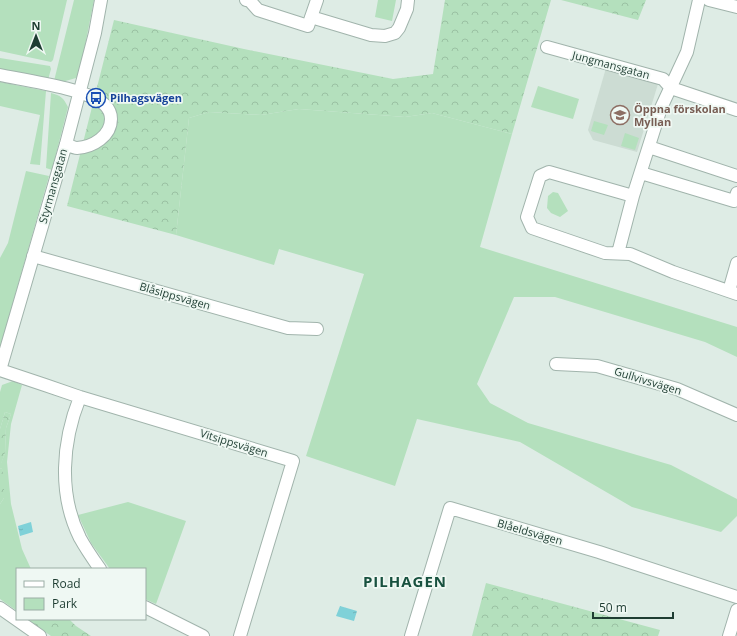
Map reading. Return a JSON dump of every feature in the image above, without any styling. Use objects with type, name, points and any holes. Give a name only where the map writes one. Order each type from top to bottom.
[{"type":"street","name":"Styrmansgatan","points":[[0,370],[66,144],[95,33],[101,0]]},
{"type":"street","points":[[246,0],[250,1],[258,10],[308,26],[316,0]]},
{"type":"street","points":[[311,17],[371,35],[385,36],[394,33],[399,28],[407,9],[408,0]]},
{"type":"street","points":[[618,253],[633,196],[661,108],[687,52],[700,0]]},
{"type":"street","points":[[709,0],[737,7]]},
{"type":"street","name":"Jungmansgatan","points":[[547,47],[663,79],[671,88],[737,110]]},
{"type":"street","points":[[0,75],[79,92],[96,98],[105,104],[111,117],[108,132],[102,138],[86,146],[76,148],[66,144]]},
{"type":"street","points":[[649,147],[737,176]]},
{"type":"street","points":[[633,196],[549,172],[540,176],[527,217],[532,228],[605,253],[630,254],[673,272],[733,292],[737,263]]},
{"type":"street","points":[[641,172],[734,201],[737,193]]},
{"type":"street","name":"Blåsippsvägen","points":[[33,256],[288,328],[318,329]]},
{"type":"street","name":"Gullvivsvägen","points":[[556,364],[597,366],[677,388],[737,415]]},
{"type":"street","name":"Vitsippsvägen","points":[[0,370],[80,397],[293,461],[240,636]]},
{"type":"street","points":[[80,397],[75,409],[66,449],[66,490],[71,512],[80,537],[90,556],[99,568]]},
{"type":"street","name":"Blåeldsvägen","points":[[411,636],[450,508],[599,552],[737,597]]},
{"type":"street","points":[[0,608],[16,619]]},
{"type":"street","points":[[146,608],[203,636]]},
{"type":"street","points":[[729,636],[737,610]]},
{"type":"street","points":[[17,620],[40,636]]},
{"type":"shaded area","name":"Öppna förskolan Myllan","points":[[606,68],[658,84],[637,152],[593,140],[588,130]]},
{"type":"green space","points":[[0,0],[67,0],[53,60],[51,62],[0,51]]},
{"type":"green space","points":[[74,0],[94,0],[80,71],[76,78],[62,82],[54,81]]},
{"type":"green space","points":[[378,0],[396,0],[392,21],[375,17]]},
{"type":"green space","points":[[445,0],[551,0],[512,134],[432,113],[405,117],[299,109],[261,115],[209,112],[189,118],[176,235],[67,206],[114,20],[244,49],[393,79],[433,74]]},
{"type":"green space","points":[[561,0],[646,0],[638,20]]},
{"type":"green space","points":[[0,58],[50,66],[51,69],[48,80],[0,70]]},
{"type":"green space","points":[[0,82],[46,91],[40,165],[30,164],[40,115],[0,106]]},
{"type":"green space","points":[[538,86],[579,99],[573,119],[531,107]]},
{"type":"green space","points":[[51,93],[61,97],[68,107],[52,170],[46,168]]},
{"type":"green space","points":[[299,109],[405,117],[432,113],[512,134],[480,247],[737,327],[737,357],[705,342],[555,297],[514,297],[477,384],[490,403],[528,423],[671,465],[737,499],[737,516],[721,532],[632,507],[520,442],[417,419],[395,486],[306,456],[364,274],[279,249],[274,265],[176,235],[189,118],[209,112],[261,115]]},
{"type":"green space","points":[[594,121],[608,125],[604,135],[591,131]]},
{"type":"green space","points":[[625,133],[639,138],[635,150],[621,146]]},
{"type":"green space","points":[[26,171],[49,176],[0,348],[0,258],[8,243]]},
{"type":"green space","points":[[553,192],[558,193],[568,211],[560,217],[551,213],[547,208],[548,196]]},
{"type":"green space","points":[[13,381],[22,385],[11,424],[7,462],[11,504],[22,549],[31,568],[16,568],[16,610],[0,599],[0,504],[4,498],[2,469],[0,468],[0,463],[5,453],[6,428],[11,414],[5,412],[0,429],[0,392],[2,385]]},
{"type":"green space","points":[[5,412],[11,414],[6,428],[5,453],[1,464],[0,429]]},
{"type":"green space","points":[[0,468],[2,469],[4,478],[4,498],[0,504]]},
{"type":"green space","points":[[128,502],[186,521],[156,604],[146,599],[146,568],[109,568],[91,543],[78,515]]},
{"type":"green space","points":[[486,583],[660,630],[658,636],[472,636]]},
{"type":"green space","points":[[70,620],[91,636],[51,636],[30,621]]},
{"type":"water","points":[[31,522],[33,532],[20,536],[18,526]]},
{"type":"water","points":[[340,606],[357,611],[354,621],[336,616]]},
{"type":"place","name":"Pilhagsvägen","points":[[96,98]]},
{"type":"place","name":"Öppna förskolan Myllan","points":[[620,115]]},
{"type":"district","name":"PILHAGEN","points":[[405,582]]}]
